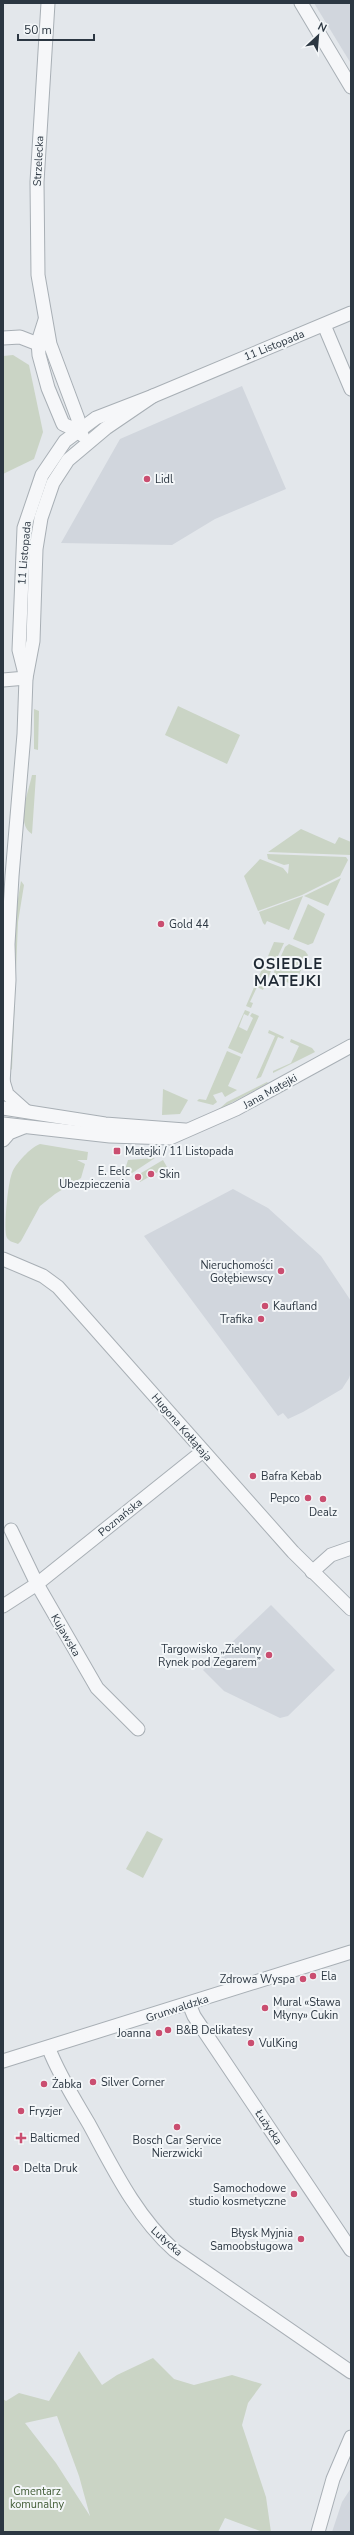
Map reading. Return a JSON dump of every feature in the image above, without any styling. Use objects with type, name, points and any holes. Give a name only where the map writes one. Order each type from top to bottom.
[{"type":"street","name":"Strzelecka","points":[[48,3],[36,215],[38,275],[45,318],[44,344],[48,388],[59,418],[62,432],[58,450]]},
{"type":"street","points":[[301,3],[351,87]]},
{"type":"street","name":"11 Listopada","points":[[26,678],[19,650],[24,528],[37,487],[58,450],[78,431],[98,417],[153,396],[351,313]]},
{"type":"street","points":[[324,325],[351,389]]},
{"type":"street","points":[[3,338],[20,337],[44,344]]},
{"type":"street","name":"Strzelecka","points":[[44,344],[72,403],[78,419],[78,431]]},
{"type":"street","name":"11 Listopada","points":[[3,1082],[10,980],[8,944],[24,734],[26,678],[33,641],[36,549],[44,506],[60,470],[88,442],[153,396]]},
{"type":"street","points":[[72,403],[79,410],[98,417]]},
{"type":"street","points":[[59,418],[66,427],[78,431],[88,442]]},
{"type":"street","points":[[3,680],[26,678]]},
{"type":"street","name":"11 Listopada","points":[[3,965],[8,944]]},
{"type":"street","name":"Jana Matejki","points":[[3,1124],[152,1139],[170,1138],[185,1130],[236,1109],[351,1046]]},
{"type":"street","points":[[3,1082],[7,1094],[26,1111]]},
{"type":"street","name":"Jana Matejki","points":[[3,1108],[105,1124],[185,1130]]},
{"type":"street","points":[[3,1140],[9,1133],[24,1127]]},
{"type":"street","name":"Hugona Kołłątaja","points":[[3,1259],[43,1276],[58,1287],[312,1572],[351,1609]]},
{"type":"street","name":"Poznańska","points":[[3,1606],[36,1584],[203,1451]]},
{"type":"street","name":"Kujawska","points":[[11,1530],[36,1584],[97,1688],[138,1729]]},
{"type":"street","points":[[312,1572],[332,1555],[351,1548]]},
{"type":"street","name":"Grunwaldzka","points":[[3,2061],[48,2049],[351,1952]]},
{"type":"street","name":"Łużycka","points":[[189,2004],[198,2022],[351,2250]]},
{"type":"street","name":"Lutycka","points":[[48,2049],[99,2143],[136,2206],[154,2233],[174,2250],[351,2372]]},
{"type":"street","points":[[318,2532],[333,2479],[351,2437]]},
{"type":"shaded area","points":[[314,3],[351,3],[351,62],[350,62]]},
{"type":"shaded area","points":[[242,386],[286,489],[215,519],[172,545],[61,543],[120,439]]},
{"type":"shaded area","name":"Kaufland","points":[[233,1189],[268,1208],[321,1256],[351,1301],[351,1372],[349,1378],[342,1389],[288,1419],[283,1413],[278,1416],[144,1236]]},
{"type":"shaded area","name":"Targowisko „Zielony Rynek pod Zegarem”","points":[[271,1605],[335,1670],[288,1716],[280,1718],[224,1691],[203,1670]]},
{"type":"shaded area","points":[[351,2488],[351,2532],[332,2532],[342,2502]]},
{"type":"green space","points":[[13,355],[29,365],[43,432],[34,459],[3,474],[3,356]]},
{"type":"green space","points":[[178,706],[240,735],[227,764],[165,735]]},
{"type":"green space","points":[[34,709],[39,711],[38,750],[34,749]]},
{"type":"green space","points":[[32,775],[36,775],[32,834],[24,823],[24,806]]},
{"type":"green space","points":[[301,829],[335,844],[339,837],[351,842],[351,855],[268,852]]},
{"type":"green space","points":[[267,854],[346,857],[348,860],[340,876],[302,895],[258,911],[244,876],[260,859],[283,868],[288,874],[289,864],[284,865],[268,859]]},
{"type":"green space","points":[[341,878],[328,906],[304,896]]},
{"type":"green space","points":[[21,881],[24,885],[18,922],[12,1069],[7,1073],[16,910]]},
{"type":"green space","points":[[303,896],[289,930],[267,921],[265,925],[263,923],[259,912]]},
{"type":"green space","points":[[308,904],[325,914],[313,943],[308,945],[293,939]]},
{"type":"green space","points":[[274,942],[284,943],[272,969],[266,961]]},
{"type":"green space","points":[[289,944],[305,951],[308,955],[294,985],[279,979],[274,972],[285,947]]},
{"type":"green space","points":[[265,962],[271,971],[263,990],[257,987],[250,1002],[253,1003],[251,1008],[246,1006]]},
{"type":"green space","points":[[245,1010],[250,1012],[248,1016],[244,1014],[239,1027],[247,1031],[253,1018],[250,1016],[252,1013],[259,1016],[242,1054],[228,1048]]},
{"type":"green space","points":[[269,1030],[284,1037],[283,1039],[278,1037],[261,1077],[256,1079],[275,1036],[268,1033]]},
{"type":"green space","points":[[291,1039],[312,1048],[315,1052],[273,1073],[273,1071],[291,1063],[299,1046],[290,1042]]},
{"type":"green space","points":[[227,1051],[241,1057],[228,1086],[237,1090],[225,1097],[222,1092],[213,1095],[217,1102],[213,1105],[197,1101],[199,1099],[206,1100]]},
{"type":"green space","points":[[267,1082],[268,1083],[218,1110],[227,1102]]},
{"type":"green space","points":[[163,1089],[188,1100],[180,1114],[162,1115]]},
{"type":"green space","points":[[40,1144],[88,1152],[87,1160],[77,1160],[85,1164],[81,1178],[55,1194],[40,1206],[18,1244],[8,1239],[6,1233],[6,1206],[10,1178],[20,1161],[28,1152]]},
{"type":"green space","points":[[155,1158],[126,1177],[123,1176],[128,1160]]},
{"type":"green space","points":[[163,1160],[167,1167],[140,1182],[136,1176]]},
{"type":"green space","points":[[147,1831],[163,1839],[143,1878],[126,1869]]},
{"type":"green space","name":"Cmentarz komunalny","points":[[79,2351],[102,2385],[117,2375],[153,2358],[174,2379],[194,2385],[232,2375],[262,2384],[248,2403],[242,2425],[266,2497],[271,2532],[263,2532],[225,2518],[218,2532],[3,2532],[3,2399],[6,2401],[19,2393],[49,2401]],"holes":[[[57,2416],[79,2476],[90,2516],[56,2463],[25,2423]]]},
{"type":"place","name":"Lidl","points":[[147,479]]},
{"type":"place","name":"Gold 44","points":[[161,924]]},
{"type":"place","name":"Matejki / 11 Listopada","points":[[117,1151]]},
{"type":"place","name":"Skin","points":[[151,1174]]},
{"type":"place","name":"E. Eelc Ubezpieczenia","points":[[138,1177]]},
{"type":"place","name":"Nieruchomości Gołębiewscy","points":[[281,1271]]},
{"type":"place","name":"Kaufland","points":[[265,1306]]},
{"type":"place","name":"Trafika","points":[[261,1319]]},
{"type":"place","name":"Bafra Kebab","points":[[253,1476]]},
{"type":"place","name":"Pepco","points":[[308,1498]]},
{"type":"place","name":"Dealz","points":[[323,1499]]},
{"type":"place","name":"Targowisko „Zielony Rynek pod Zegarem”","points":[[269,1655]]},
{"type":"place","name":"Ela","points":[[313,1976]]},
{"type":"place","name":"Zdrowa Wyspa","points":[[303,1979]]},
{"type":"place","name":"Mural «Stawa Młyny» Cukin","points":[[265,2008]]},
{"type":"place","name":"B&B Delikatesy","points":[[168,2030]]},
{"type":"place","name":"Joanna","points":[[159,2033]]},
{"type":"place","name":"VulKing","points":[[251,2043]]},
{"type":"place","name":"Silver Corner","points":[[93,2082]]},
{"type":"place","name":"Żabka","points":[[44,2084]]},
{"type":"place","name":"Fryzjer","points":[[21,2111]]},
{"type":"place","name":"Bosch Car Service Nierzwicki","points":[[177,2127]]},
{"type":"place","name":"Balticmed","points":[[21,2138]]},
{"type":"place","name":"Delta Druk","points":[[16,2168]]},
{"type":"place","name":"Samochodowe studio kosmetyczne","points":[[294,2194]]},
{"type":"place","name":"Błysk Myjnia Samoobsługowa","points":[[301,2239]]},
{"type":"district","name":"OSIEDLE MATEJKI","points":[[288,972]]}]
